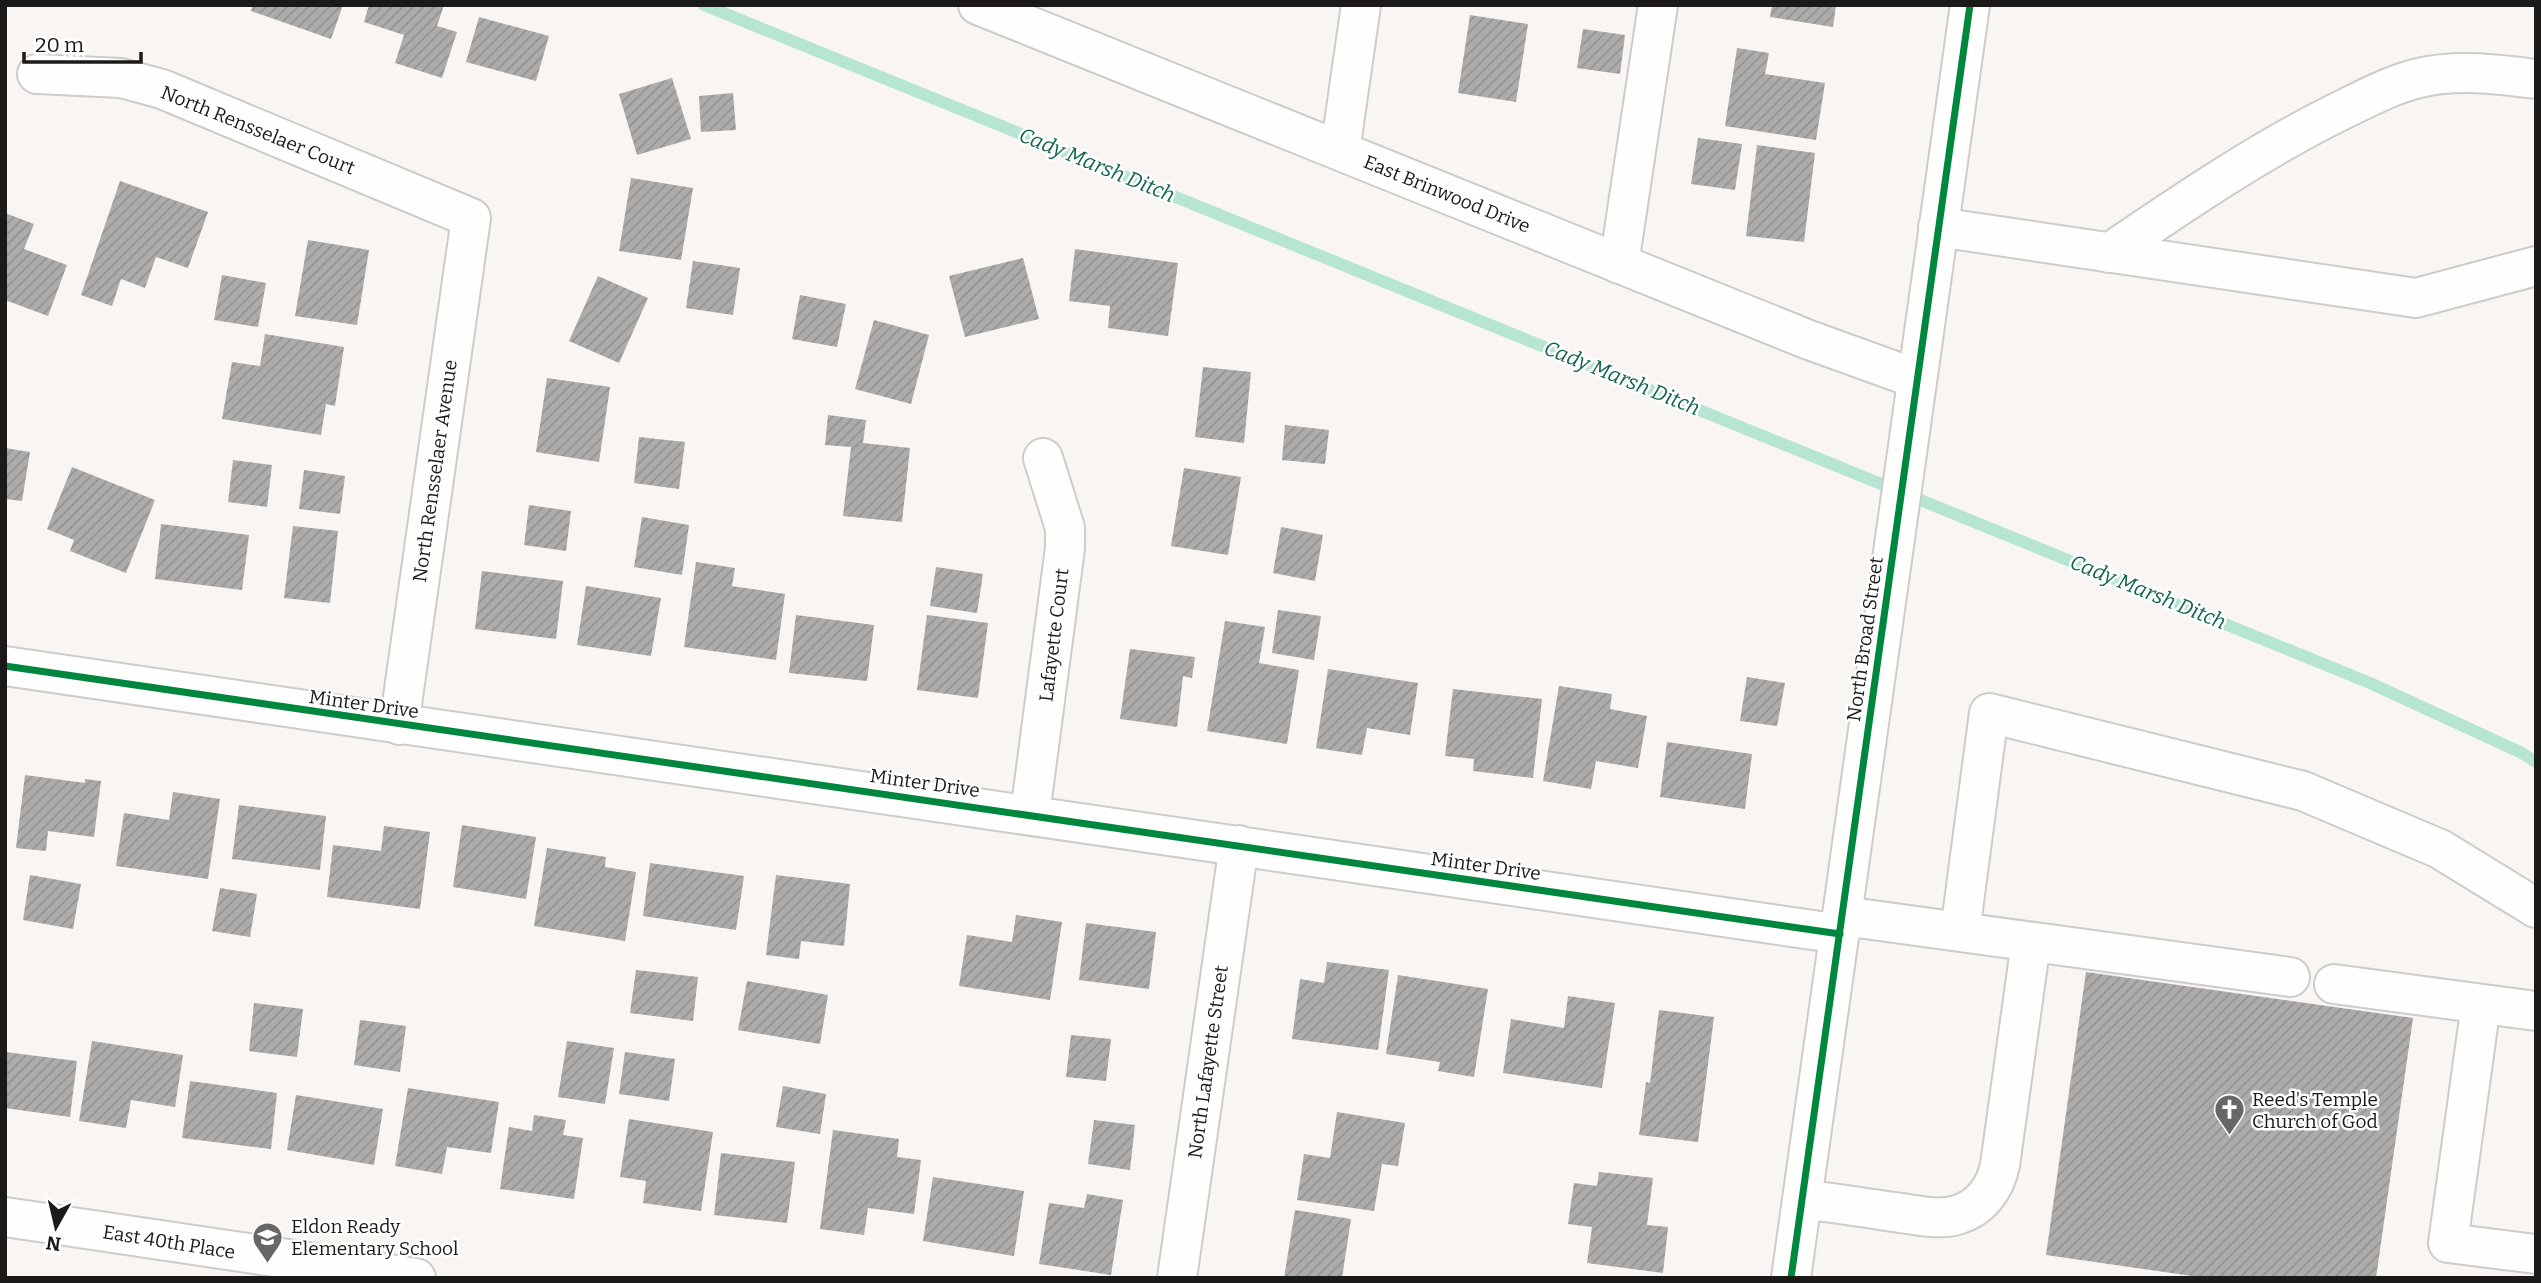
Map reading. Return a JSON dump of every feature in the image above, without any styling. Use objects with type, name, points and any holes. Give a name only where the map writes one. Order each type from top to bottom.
[{"type":"street","name":"East Brinwood Drive","points":[[978,5],[1809,340],[1917,379]]},
{"type":"street","points":[[1340,151],[1361,5]]},
{"type":"street","points":[[1619,264],[1658,5]]},
{"type":"street","name":"North Broad Street","points":[[1791,1278],[1970,5]]},
{"type":"street","name":"North Rensselaer Court","points":[[37,74],[121,79],[162,89],[471,218]]},
{"type":"street","points":[[2109,253],[2233,170],[2300,131],[2398,84],[2448,74],[2506,75],[2536,79]]},
{"type":"street","name":"North Rensselaer Avenue","points":[[399,725],[471,218]]},
{"type":"street","points":[[1938,228],[2416,298],[2536,266]]},
{"type":"street","name":"Lafayette Court","points":[[1030,814],[1065,548],[1065,528],[1043,458]]},
{"type":"street","name":"Minter Drive","points":[[5,666],[1239,845],[1841,925],[1961,932],[2290,977]]},
{"type":"street","points":[[1961,932],[1989,713],[2303,791],[2440,849],[2536,908]]},
{"type":"street","name":"North Lafayette Street","points":[[1177,1278],[1239,845]]},
{"type":"street","points":[[1802,1199],[1932,1217],[1955,1216],[1969,1210],[1984,1198],[1996,1182],[2000,1165],[2031,942]]},
{"type":"street","points":[[2334,984],[2536,1011]]},
{"type":"street","points":[[2481,1004],[2448,1242],[2536,1254]]},
{"type":"street","name":"East 40th Place","points":[[5,1217],[416,1278]]},
{"type":"building","points":[[253,5],[343,5],[331,39],[251,11]]},
{"type":"building","points":[[369,5],[444,5],[437,26],[457,32],[442,78],[395,63],[404,35],[364,22]]},
{"type":"building","points":[[1772,5],[1836,5],[1833,27],[1770,17]]},
{"type":"building","points":[[1470,15],[1528,24],[1516,102],[1458,93]]},
{"type":"building","points":[[479,17],[549,36],[536,81],[466,62]]},
{"type":"building","points":[[1583,29],[1625,35],[1620,74],[1577,68]]},
{"type":"building","points":[[1737,48],[1769,53],[1765,74],[1825,83],[1816,140],[1725,126]]},
{"type":"building","points":[[672,78],[691,139],[637,155],[619,94]]},
{"type":"building","points":[[733,93],[736,130],[701,132],[699,96]]},
{"type":"building","points":[[1698,138],[1742,144],[1735,190],[1691,184]]},
{"type":"building","points":[[1757,145],[1815,153],[1804,242],[1746,236]]},
{"type":"building","points":[[631,178],[693,188],[681,260],[619,251]]},
{"type":"building","points":[[120,181],[208,212],[188,268],[156,257],[145,288],[121,279],[112,306],[81,295]]},
{"type":"building","points":[[5,213],[34,224],[24,249],[67,265],[48,316],[5,300]]},
{"type":"building","points":[[308,240],[369,250],[357,325],[295,316]]},
{"type":"building","points":[[1075,249],[1178,263],[1168,336],[1108,328],[1110,306],[1069,301]]},
{"type":"building","points":[[1023,258],[1039,319],[965,337],[949,276]]},
{"type":"building","points":[[693,261],[740,268],[733,315],[686,308]]},
{"type":"building","points":[[222,275],[266,283],[258,327],[214,320]]},
{"type":"building","points":[[598,276],[648,298],[619,363],[569,341]]},
{"type":"building","points":[[800,295],[846,304],[837,347],[792,339]]},
{"type":"building","points":[[874,320],[929,335],[911,404],[855,389]]},
{"type":"building","points":[[265,334],[344,347],[335,406],[326,404],[321,435],[222,419],[232,362],[260,366]]},
{"type":"building","points":[[1203,367],[1251,372],[1244,443],[1195,437]]},
{"type":"building","points":[[547,378],[610,387],[599,462],[536,452]]},
{"type":"building","points":[[828,415],[866,420],[863,443],[910,448],[902,522],[843,516],[851,447],[825,445]]},
{"type":"building","points":[[1285,425],[1329,430],[1325,464],[1282,460]]},
{"type":"building","points":[[639,437],[685,442],[679,489],[634,483]]},
{"type":"building","points":[[5,448],[30,452],[22,501],[5,499]]},
{"type":"building","points":[[233,460],[272,465],[267,507],[228,502]]},
{"type":"building","points":[[72,467],[155,500],[126,573],[70,551],[74,540],[47,529]]},
{"type":"building","points":[[1184,468],[1241,477],[1228,555],[1171,546]]},
{"type":"building","points":[[304,470],[345,476],[340,514],[299,509]]},
{"type":"building","points":[[529,505],[571,511],[566,551],[524,545]]},
{"type":"building","points":[[642,517],[689,525],[682,575],[634,567]]},
{"type":"building","points":[[161,524],[249,535],[242,590],[155,579]]},
{"type":"building","points":[[293,526],[338,531],[330,603],[284,598]]},
{"type":"building","points":[[1281,527],[1323,535],[1315,581],[1273,573]]},
{"type":"building","points":[[696,562],[735,568],[732,586],[785,594],[776,660],[684,647]]},
{"type":"building","points":[[936,567],[983,574],[977,613],[930,606]]},
{"type":"building","points":[[482,571],[563,581],[556,639],[475,629]]},
{"type":"building","points":[[586,586],[661,598],[651,656],[577,645]]},
{"type":"building","points":[[1278,610],[1321,616],[1314,660],[1272,653]]},
{"type":"building","points":[[796,615],[874,625],[867,681],[789,673]]},
{"type":"building","points":[[927,615],[988,623],[978,698],[917,690]]},
{"type":"building","points":[[1225,621],[1265,627],[1259,663],[1299,670],[1287,744],[1207,731]]},
{"type":"building","points":[[1130,649],[1195,657],[1192,678],[1183,676],[1177,727],[1120,719]]},
{"type":"building","points":[[1328,669],[1418,683],[1410,735],[1367,728],[1362,755],[1316,748]]},
{"type":"building","points":[[1747,677],[1785,683],[1777,726],[1740,721]]},
{"type":"building","points":[[1559,686],[1612,694],[1610,709],[1647,716],[1638,768],[1596,761],[1591,789],[1543,781]]},
{"type":"building","points":[[1453,689],[1542,699],[1533,778],[1473,771],[1474,759],[1445,756]]},
{"type":"building","points":[[1667,742],[1752,754],[1745,809],[1660,797]]},
{"type":"building","points":[[25,775],[85,783],[85,779],[101,781],[94,837],[48,831],[46,851],[16,848]]},
{"type":"building","points":[[173,792],[220,799],[208,879],[116,866],[124,813],[169,820]]},
{"type":"building","points":[[239,805],[326,816],[320,870],[232,859]]},
{"type":"building","points":[[462,825],[536,837],[526,899],[453,887]]},
{"type":"building","points":[[384,826],[430,832],[420,909],[327,897],[333,845],[381,851]]},
{"type":"building","points":[[547,848],[606,857],[605,867],[636,872],[625,941],[534,926]]},
{"type":"building","points":[[650,863],[744,876],[736,930],[643,916]]},
{"type":"building","points":[[30,875],[81,884],[73,929],[23,920]]},
{"type":"building","points":[[776,875],[850,884],[844,946],[801,941],[799,959],[766,955]]},
{"type":"building","points":[[220,888],[257,894],[250,937],[212,931]]},
{"type":"building","points":[[1016,915],[1062,922],[1050,1000],[959,986],[967,935],[1012,942]]},
{"type":"building","points":[[1086,923],[1156,932],[1149,989],[1079,980]]},
{"type":"building","points":[[1327,962],[1389,970],[1378,1050],[1292,1039],[1300,979],[1324,983]]},
{"type":"building","points":[[636,970],[698,977],[693,1021],[630,1013]]},
{"type":"building","name":"Reed's Temple Church of God","points":[[2086,972],[2413,1018],[2376,1278],[2206,1278],[2046,1255]]},
{"type":"building","points":[[1398,975],[1488,989],[1474,1077],[1438,1071],[1440,1062],[1386,1054]]},
{"type":"building","points":[[747,981],[828,995],[820,1044],[738,1030]]},
{"type":"building","points":[[1568,996],[1615,1003],[1602,1088],[1503,1073],[1511,1019],[1564,1028]]},
{"type":"building","points":[[254,1003],[303,1009],[297,1057],[249,1051]]},
{"type":"building","points":[[1659,1010],[1714,1017],[1698,1142],[1639,1135],[1646,1082],[1650,1083]]},
{"type":"building","points":[[360,1020],[406,1026],[400,1072],[354,1065]]},
{"type":"building","points":[[1071,1035],[1111,1039],[1106,1081],[1066,1077]]},
{"type":"building","points":[[92,1041],[183,1055],[175,1107],[131,1100],[126,1128],[79,1121]]},
{"type":"building","points":[[567,1041],[614,1048],[605,1104],[558,1097]]},
{"type":"building","points":[[5,1052],[77,1061],[70,1117],[5,1108]]},
{"type":"building","points":[[625,1052],[675,1059],[669,1101],[619,1094]]},
{"type":"building","points":[[190,1081],[277,1093],[271,1149],[182,1138]]},
{"type":"building","points":[[783,1086],[826,1094],[820,1134],[776,1127]]},
{"type":"building","points":[[408,1088],[499,1102],[491,1153],[447,1147],[442,1174],[395,1166]]},
{"type":"building","points":[[296,1095],[383,1109],[374,1165],[287,1150]]},
{"type":"building","points":[[1337,1112],[1405,1123],[1398,1166],[1382,1164],[1374,1211],[1297,1200],[1304,1154],[1330,1158]]},
{"type":"building","points":[[534,1115],[566,1120],[563,1135],[583,1138],[574,1199],[500,1189],[509,1127],[532,1131]]},
{"type":"building","points":[[629,1119],[713,1132],[701,1211],[643,1203],[646,1181],[620,1177]]},
{"type":"building","points":[[1094,1120],[1135,1125],[1130,1170],[1088,1164]]},
{"type":"building","points":[[833,1130],[899,1139],[897,1157],[921,1160],[914,1214],[868,1208],[864,1235],[820,1229]]},
{"type":"building","points":[[721,1153],[795,1162],[787,1223],[714,1215]]},
{"type":"building","points":[[1599,1172],[1653,1178],[1647,1225],[1668,1227],[1663,1273],[1587,1263],[1592,1227],[1568,1224],[1574,1183],[1597,1186]]},
{"type":"building","points":[[933,1177],[1024,1191],[1014,1256],[923,1241]]},
{"type":"building","points":[[1087,1194],[1123,1200],[1111,1275],[1039,1264],[1049,1203],[1084,1208]]},
{"type":"building","points":[[1295,1210],[1351,1219],[1342,1278],[1284,1278]]},
{"type":"waterway","name":"Cady Marsh Ditch","points":[[704,5],[2370,683],[2522,753],[2536,762]]},
{"type":"cycle path","points":[[1791,1278],[1970,5]]},
{"type":"cycle path","points":[[5,666],[1840,934]]},
{"type":"place","name":"Reed's Temple Church of God","points":[[2229,1137]]},
{"type":"place","name":"Eldon Ready Elementary School","points":[[268,1264]]}]
